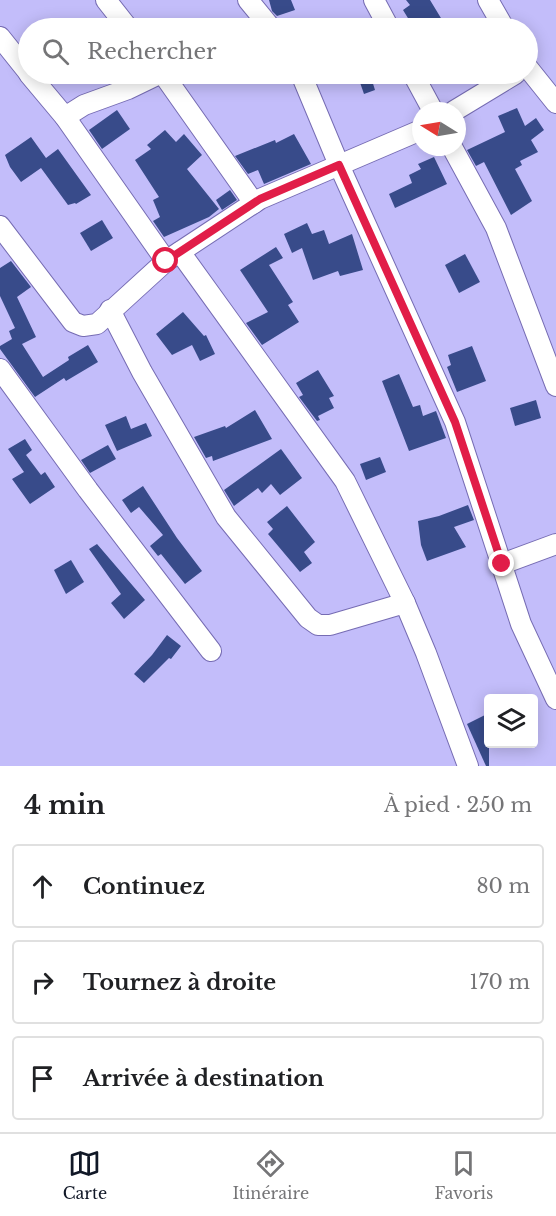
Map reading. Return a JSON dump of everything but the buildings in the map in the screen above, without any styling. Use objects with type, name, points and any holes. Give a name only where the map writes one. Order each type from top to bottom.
[{"type":"street","points":[[106,0],[120,18]]},
{"type":"street","points":[[248,0],[263,18]]},
{"type":"street","points":[[374,0],[384,18]]},
{"type":"street","points":[[488,0],[498,18]]},
{"type":"street","points":[[0,37],[18,59]]},
{"type":"street","points":[[538,80],[556,103]]},
{"type":"street","points":[[38,84],[345,481],[405,603],[468,766]]},
{"type":"street","points":[[65,117],[84,105],[139,84]]},
{"type":"street","points":[[168,84],[254,203]]},
{"type":"street","points":[[305,84],[339,165],[455,422],[521,624],[556,699]]},
{"type":"street","points":[[418,84],[428,102]]},
{"type":"street","points":[[466,104],[499,84]]},
{"type":"street","points":[[0,226],[73,322],[83,326],[97,324],[110,310],[173,257],[254,203],[412,134]]},
{"type":"street","points":[[457,156],[496,228],[556,386]]},
{"type":"street","points":[[110,310],[142,372],[226,517],[308,618],[318,625],[330,625],[405,603]]},
{"type":"street","points":[[0,369],[88,490],[211,651]]},
{"type":"street","points":[[502,564],[556,544]]},
{"type":"route","points":[[166,261],[260,199],[339,165],[455,422],[502,564]]}]
